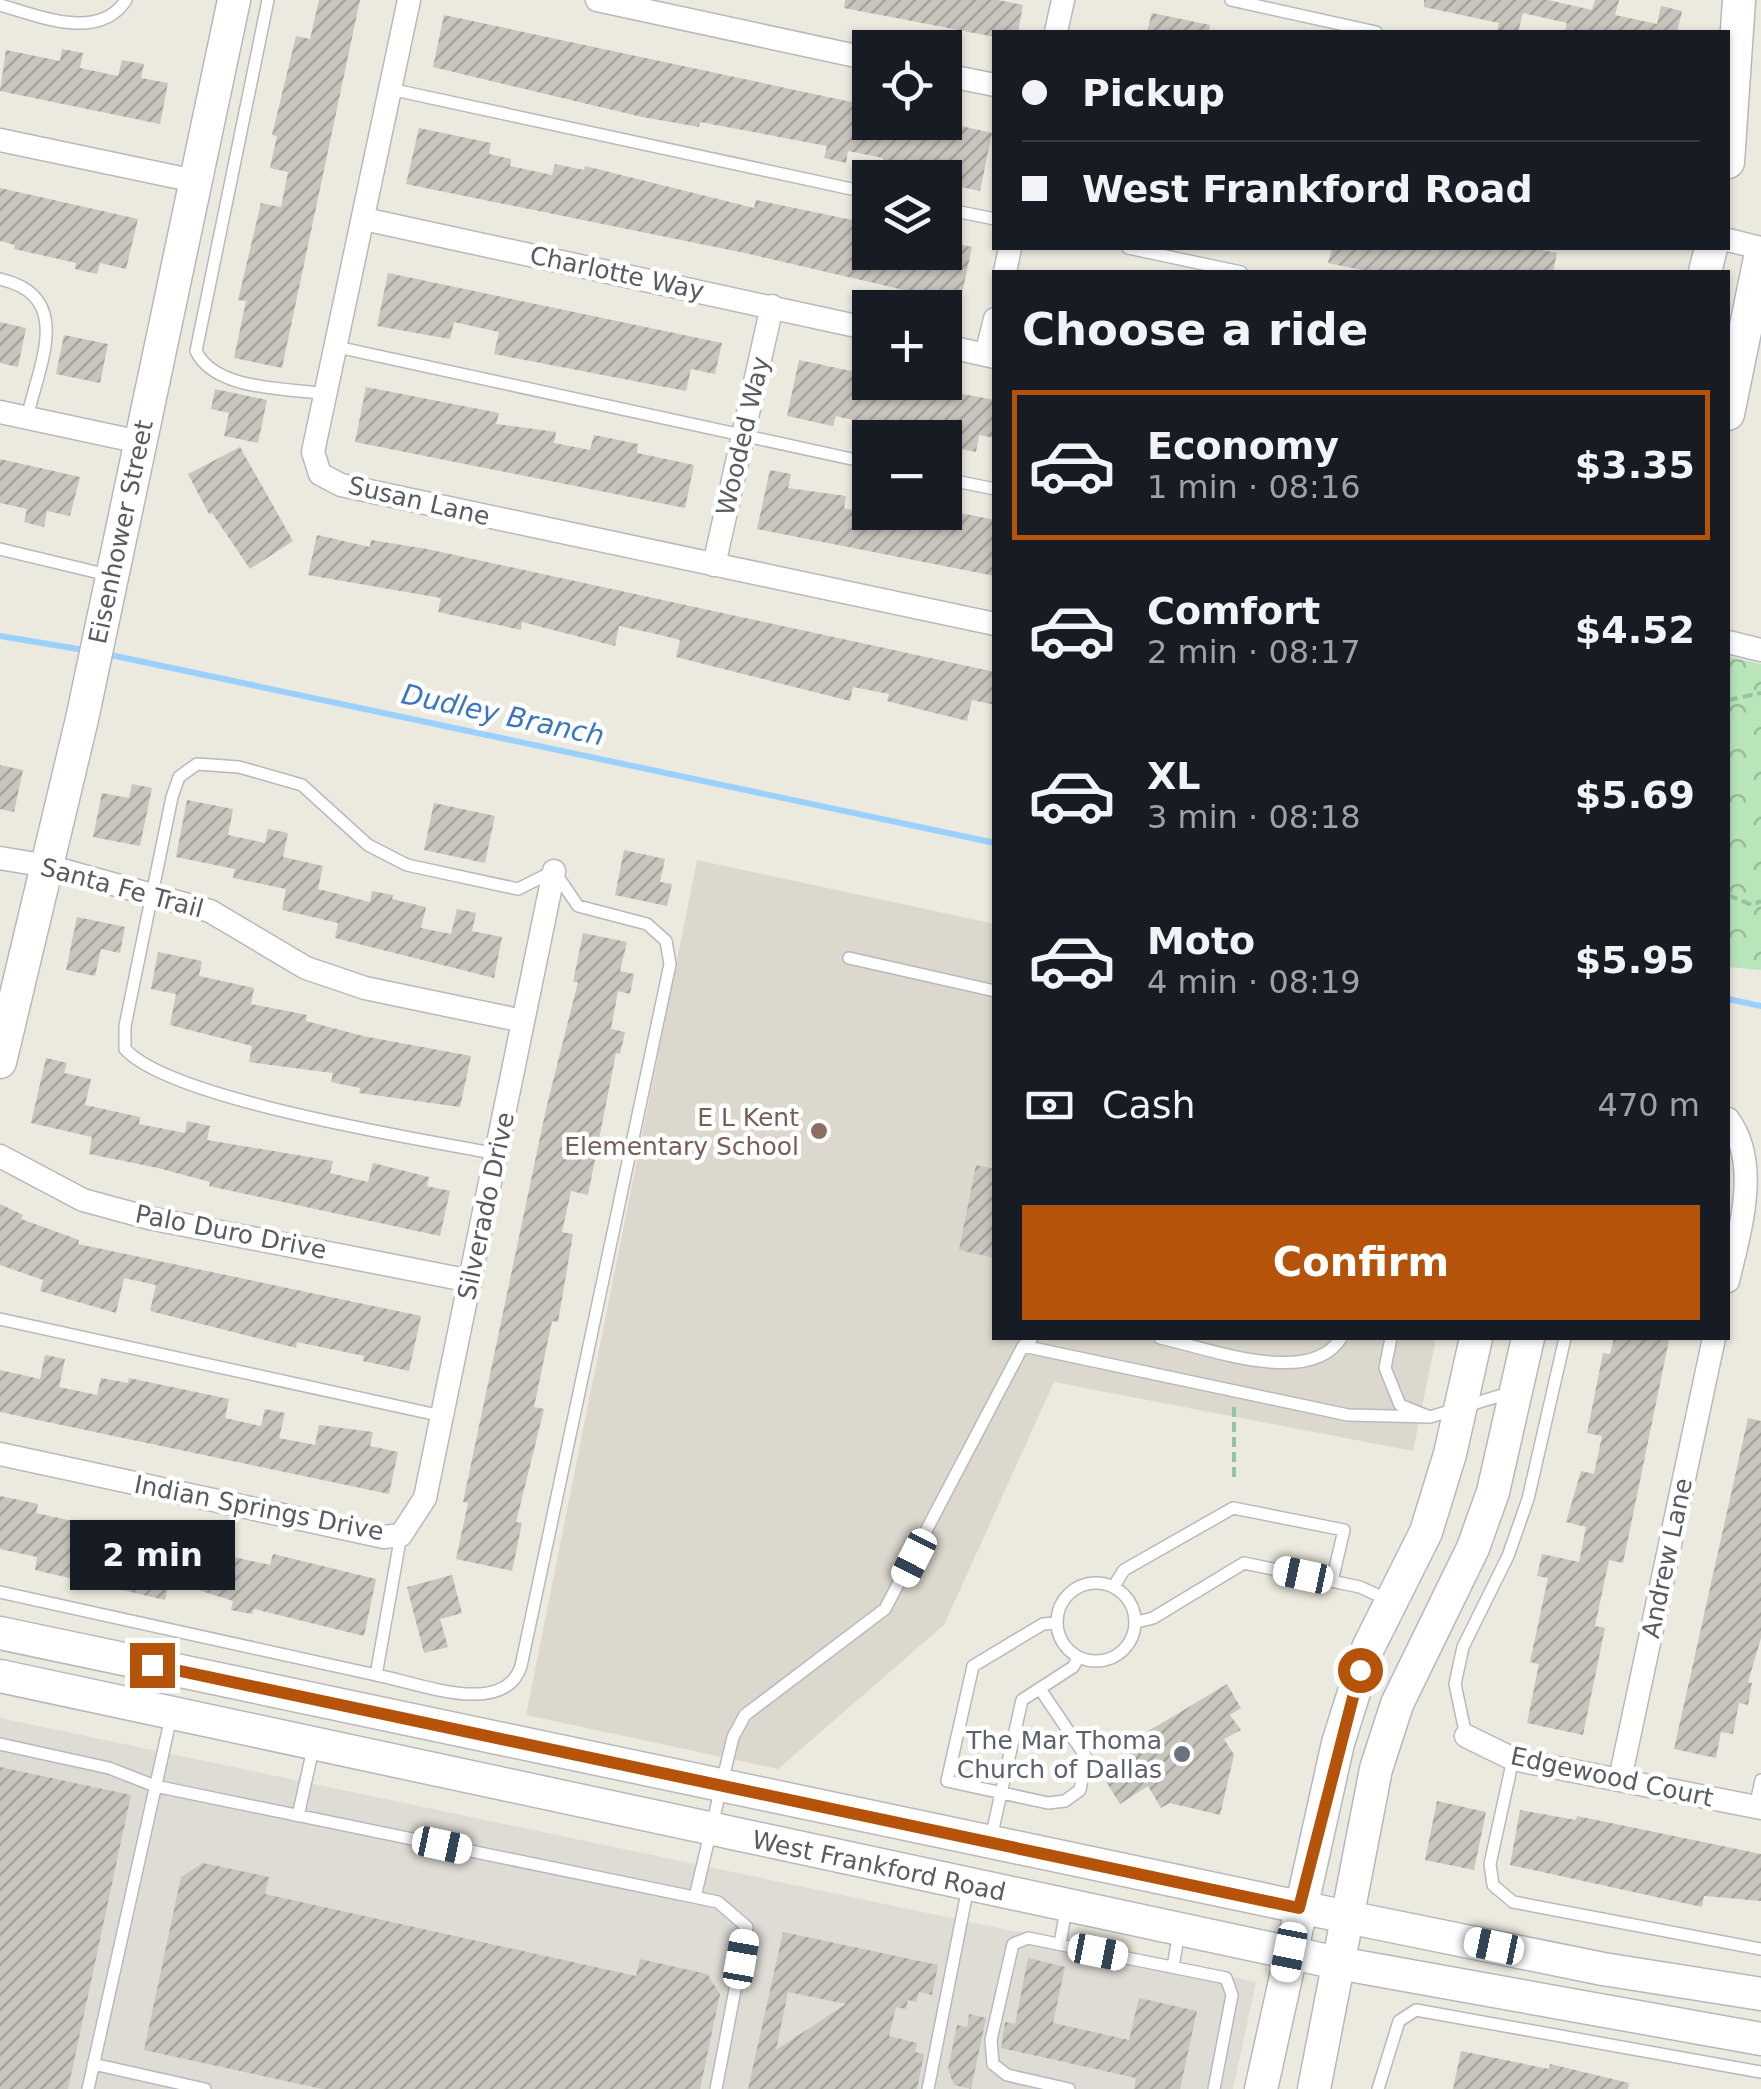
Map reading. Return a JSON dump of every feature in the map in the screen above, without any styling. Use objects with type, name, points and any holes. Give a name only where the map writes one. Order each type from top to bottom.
[{"type":"main road","name":"Eisenhower Street","points":[[0,1062],[82,719],[234,0]]},
{"type":"main road","points":[[1730,133],[1739,0]]},
{"type":"main road","points":[[1730,404],[1761,251]]},
{"type":"main road","points":[[1262,2089],[1289,1952],[1348,1707],[1368,1648],[1426,1532],[1445,1413],[1475,1340]]},
{"type":"main road","points":[[1314,2089],[1376,1769],[1397,1704],[1473,1548],[1493,1492],[1528,1340]]},
{"type":"main road","name":"West Frankford Road","points":[[0,1634],[1346,1918],[1603,1969],[1761,1994]]},
{"type":"main road","name":"West Frankford Road","points":[[0,1676],[709,1832],[1338,1963],[1761,2039]]},
{"type":"street","name":"Susan Lane","points":[[409,0],[313,452],[320,474],[341,485],[992,623]]},
{"type":"street","points":[[597,0],[852,54]]},
{"type":"street","points":[[1056,30],[1063,0]]},
{"type":"street","points":[[962,78],[992,84]]},
{"type":"street","points":[[0,140],[195,181]]},
{"type":"street","name":"Charlotte Way","points":[[364,219],[852,324]]},
{"type":"street","points":[[1730,241],[1761,251]]},
{"type":"street","name":"Wooded Way","points":[[714,565],[772,306]]},
{"type":"street","points":[[962,350],[990,356]]},
{"type":"street","points":[[0,412],[140,442]]},
{"type":"street","points":[[1730,642],[1761,650]]},
{"type":"street","name":"Santa Fe Trail","points":[[0,858],[48,866],[210,911],[306,968],[365,988],[523,1022]]},
{"type":"street","name":"Silverado Drive","points":[[401,1535],[424,1498],[554,871]]},
{"type":"street","points":[[1730,1121],[1754,1155],[1749,1189],[1735,1215],[1730,1263]]},
{"type":"street","name":"Palo Duro Drive","points":[[0,1156],[83,1200],[150,1218],[471,1281]]},
{"type":"street","name":"Andrew Lane","points":[[1620,1780],[1714,1340]]},
{"type":"street","name":"Indian Springs Drive","points":[[0,1454],[384,1537],[401,1535]]},
{"type":"street","name":"Edgewood Court","points":[[1466,1736],[1512,1759],[1758,1807]]},
{"type":"lane","points":[[0,5],[74,22],[99,22],[117,14],[126,0]]},
{"type":"lane","points":[[268,0],[196,352],[212,373],[326,394]]},
{"type":"lane","points":[[1232,0],[1367,30]]},
{"type":"lane","points":[[390,89],[852,189]]},
{"type":"lane","points":[[962,212],[992,218]]},
{"type":"lane","points":[[1137,250],[1232,270]]},
{"type":"lane","points":[[0,278],[34,291],[46,310],[47,330],[27,418]]},
{"type":"lane","points":[[337,347],[852,459]]},
{"type":"lane","points":[[962,483],[992,489]]},
{"type":"lane","points":[[0,550],[109,585]]},
{"type":"lane","points":[[0,1592],[376,1674],[488,1694],[513,1683],[521,1666],[670,964],[666,941],[656,929],[578,906],[554,871],[518,888],[406,865],[368,845],[302,786],[273,774],[208,763],[188,768],[179,777],[125,1026],[125,1048],[134,1058],[205,1090],[497,1154]]},
{"type":"lane","points":[[849,958],[992,989]]},
{"type":"lane","points":[[0,1318],[442,1416]]},
{"type":"lane","points":[[1169,1340],[1288,1365],[1315,1361],[1339,1340]]},
{"type":"lane","points":[[1391,1340],[1385,1368],[1400,1405],[1445,1413]]},
{"type":"lane","points":[[1466,1736],[1454,1684],[1458,1667],[1463,1647],[1508,1556],[1528,1499],[1564,1340]]},
{"type":"lane","points":[[695,1897],[733,1736],[745,1715],[885,1609],[1028,1342],[1348,1415],[1445,1413],[1516,1391]]},
{"type":"lane","points":[[1114,1586],[1124,1570],[1233,1508],[1344,1530],[1332,1581]]},
{"type":"lane","points":[[376,1674],[401,1535]]},
{"type":"lane","points":[[1137,1622],[1153,1618],[1244,1563],[1332,1581],[1392,1602]]},
{"type":"lane","points":[[1093,1583],[1114,1586],[1130,1601],[1137,1622],[1131,1642],[1118,1657],[1099,1661],[1078,1658],[1061,1645],[1056,1623],[1060,1604],[1074,1588],[1093,1583]]},
{"type":"lane","points":[[1040,1689],[1086,1757],[1080,1790],[1065,1801],[1048,1803],[947,1781],[974,1666],[1043,1624],[1056,1623]]},
{"type":"lane","points":[[990,1842],[1022,1700],[1073,1667],[1078,1658]]},
{"type":"lane","points":[[88,2089],[172,1712]]},
{"type":"lane","points":[[0,1744],[109,1768],[156,1786],[718,1902],[747,1927],[716,2089]]},
{"type":"lane","points":[[298,1816],[314,1744]]},
{"type":"lane","points":[[1512,1759],[1490,1864],[1493,1885],[1513,1902],[1761,1949]]},
{"type":"lane","points":[[1758,1807],[1761,1780]]},
{"type":"lane","points":[[928,2089],[969,1885]]},
{"type":"lane","points":[[1060,1944],[1067,1905]]},
{"type":"lane","points":[[1173,1967],[1180,1928]]},
{"type":"lane","points":[[1070,2089],[1007,2075],[993,2064],[991,2040],[1012,1944],[1028,1938],[1226,1978],[1232,1995],[1214,2089]]},
{"type":"lane","points":[[1378,2089],[1399,2021],[1416,2010],[1761,2072]]},
{"type":"lane","points":[[93,2064],[205,2089]]},
{"type":"path","points":[[1730,700],[1761,693]]},
{"type":"path","points":[[1730,896],[1752,905],[1761,901]]},
{"type":"shaded area","name":"E L Kent Elementary School","points":[[697,860],[992,923],[992,1340],[1436,1340],[1413,1451],[1054,1382],[944,1625],[778,1769],[526,1715]]},
{"type":"shaded area","points":[[0,1718],[1256,1982],[1233,2089],[0,2089]]},
{"type":"green space","points":[[1730,657],[1761,664],[1761,970],[1730,967]]},
{"type":"building","points":[[319,0],[360,0],[282,368],[234,358],[246,301],[238,300],[261,203],[281,207],[288,172],[270,168],[277,136],[272,135],[296,36],[310,39]]},
{"type":"building","points":[[845,0],[998,0],[1023,5],[1018,30],[992,30],[992,36],[844,8]]},
{"type":"building","points":[[1424,0],[1548,0],[1592,10],[1595,0],[1619,0],[1615,15],[1657,24],[1661,6],[1682,11],[1677,30],[1565,30],[1567,23],[1523,13],[1519,30],[1497,30],[1499,23],[1424,7]]},
{"type":"building","points":[[1152,13],[1210,25],[1209,30],[1148,30]]},
{"type":"building","points":[[444,15],[852,102],[852,140],[962,140],[962,126],[992,133],[980,191],[962,187],[962,160],[883,160],[848,151],[846,163],[824,158],[827,146],[700,122],[699,127],[642,117],[433,67]]},
{"type":"building","points":[[62,49],[83,53],[80,68],[118,76],[122,60],[144,64],[141,78],[168,83],[160,124],[0,91],[6,50],[60,61]]},
{"type":"building","points":[[419,128],[491,143],[489,154],[511,159],[510,166],[552,175],[555,164],[584,170],[585,166],[754,208],[756,200],[852,220],[852,270],[962,270],[962,245],[972,247],[962,294],[962,290],[904,290],[745,253],[406,184]]},
{"type":"building","points":[[0,188],[138,219],[126,269],[100,263],[97,274],[75,269],[76,263],[14,249],[15,245],[0,241]]},
{"type":"building","points":[[1331,250],[1557,253],[1553,270],[1361,270],[1328,263]]},
{"type":"building","points":[[388,273],[722,343],[715,374],[691,369],[686,391],[494,354],[499,332],[454,322],[450,339],[377,326]]},
{"type":"building","points":[[0,322],[26,328],[18,367],[0,363]]},
{"type":"building","points":[[64,335],[108,344],[100,383],[56,374]]},
{"type":"building","points":[[799,360],[852,371],[852,400],[962,400],[962,394],[992,399],[992,437],[979,435],[976,452],[962,449],[962,420],[852,420],[836,416],[833,426],[787,416]]},
{"type":"building","points":[[366,387],[499,413],[496,424],[556,432],[554,443],[590,450],[594,435],[638,444],[637,453],[694,465],[685,508],[355,442]]},
{"type":"building","points":[[215,389],[267,400],[258,443],[224,436],[229,413],[211,409]]},
{"type":"building","points":[[240,447],[293,541],[250,569],[212,513],[209,514],[188,474]]},
{"type":"building","points":[[0,459],[80,477],[70,516],[47,511],[44,527],[24,522],[27,509],[0,503]]},
{"type":"building","points":[[770,470],[791,474],[788,488],[846,496],[844,508],[852,510],[852,530],[962,530],[962,513],[992,519],[992,575],[757,529]]},
{"type":"building","points":[[317,535],[370,547],[371,540],[427,549],[992,671],[992,704],[972,700],[967,721],[887,701],[889,694],[853,687],[850,701],[676,657],[680,640],[619,626],[615,646],[522,622],[521,630],[438,612],[441,598],[308,575]]},
{"type":"building","points":[[0,765],[23,770],[14,812],[0,809]]},
{"type":"building","points":[[132,784],[152,788],[140,846],[93,837],[102,793],[129,798]]},
{"type":"building","points":[[187,800],[233,809],[228,835],[265,843],[268,829],[288,833],[283,857],[323,866],[318,889],[370,902],[372,891],[393,895],[392,899],[426,907],[421,928],[451,934],[457,909],[476,913],[472,931],[502,937],[494,978],[335,938],[338,923],[282,910],[286,889],[233,878],[235,869],[176,857]]},
{"type":"building","points":[[434,803],[495,816],[485,863],[424,850]]},
{"type":"building","points":[[624,850],[665,859],[660,882],[672,884],[667,906],[615,895]]},
{"type":"building","points":[[77,917],[125,927],[120,953],[101,949],[95,976],[66,970]]},
{"type":"building","points":[[583,933],[627,942],[620,971],[634,974],[630,994],[618,991],[611,1029],[625,1032],[620,1054],[616,1053],[588,1195],[571,1191],[562,1232],[573,1234],[558,1322],[552,1321],[534,1407],[544,1409],[516,1522],[522,1523],[512,1571],[456,1559],[468,1503],[463,1502],[546,1109],[578,982],[573,982]]},
{"type":"building","points":[[158,952],[202,961],[199,976],[254,988],[251,1004],[307,1015],[306,1021],[363,1036],[471,1056],[460,1107],[359,1093],[360,1088],[331,1082],[333,1073],[249,1062],[252,1046],[170,1025],[176,994],[151,989]]},
{"type":"building","points":[[46,1058],[67,1063],[64,1073],[91,1079],[85,1105],[140,1117],[139,1124],[185,1133],[187,1121],[210,1126],[207,1140],[333,1161],[330,1173],[368,1182],[373,1163],[429,1177],[427,1186],[450,1191],[440,1236],[209,1186],[210,1182],[158,1168],[89,1154],[92,1137],[31,1123]]},
{"type":"building","points":[[976,1165],[992,1168],[992,1257],[959,1250]]},
{"type":"building","points":[[0,1204],[23,1215],[21,1219],[79,1240],[78,1244],[421,1316],[409,1371],[363,1361],[364,1356],[297,1342],[296,1348],[150,1311],[156,1285],[124,1278],[116,1313],[40,1291],[43,1280],[0,1265]]},
{"type":"building","points":[[1614,1340],[1669,1340],[1623,1563],[1609,1560],[1595,1626],[1605,1628],[1583,1735],[1527,1723],[1539,1664],[1530,1662],[1548,1578],[1537,1576],[1542,1554],[1579,1562],[1586,1527],[1566,1522],[1581,1471],[1594,1474],[1602,1436],[1587,1433],[1603,1353],[1610,1354]]},
{"type":"building","points":[[45,1355],[65,1359],[59,1387],[97,1395],[101,1378],[128,1383],[129,1378],[229,1399],[225,1418],[261,1426],[265,1409],[285,1413],[279,1438],[315,1445],[319,1425],[373,1432],[370,1446],[398,1452],[389,1494],[0,1412],[0,1370],[40,1379]]},
{"type":"building","points":[[1748,1418],[1761,1421],[1761,1638],[1748,1682],[1752,1683],[1748,1705],[1739,1703],[1733,1734],[1721,1732],[1716,1758],[1674,1749]]},
{"type":"building","points":[[0,1496],[38,1504],[36,1513],[160,1540],[161,1536],[270,1565],[273,1554],[376,1579],[364,1636],[254,1609],[252,1614],[231,1610],[233,1601],[170,1581],[165,1600],[35,1570],[37,1557],[0,1549]]},
{"type":"building","points":[[452,1575],[462,1613],[440,1619],[448,1647],[424,1653],[407,1587]]},
{"type":"building","name":"The Mar Thoma Church of Dallas","points":[[1227,1684],[1241,1708],[1230,1715],[1241,1730],[1224,1739],[1234,1755],[1220,1815],[1170,1803],[1161,1808],[1148,1786],[1120,1804],[1100,1772],[1138,1749],[1132,1741]]},
{"type":"building","points":[[0,1767],[131,1795],[68,2089],[0,2089]]},
{"type":"building","points":[[1437,1801],[1486,1812],[1474,1870],[1425,1860]]},
{"type":"building","points":[[1520,1810],[1576,1820],[1577,1816],[1761,1854],[1761,1901],[1704,1896],[1702,1907],[1510,1865]]},
{"type":"building","points":[[203,1863],[269,1877],[265,1894],[636,1976],[640,1959],[707,1974],[720,1994],[700,2089],[322,2089],[144,2050],[181,1877]]},
{"type":"building","points":[[783,1932],[938,1965],[932,1995],[919,1992],[916,2002],[908,2000],[906,2009],[896,2007],[889,2036],[917,2043],[915,2052],[924,2054],[917,2089],[748,2089]],"holes":[[[788,1992],[846,2004],[776,2050]]]},
{"type":"building","points":[[1028,1958],[1065,1967],[1053,2023],[1129,2040],[1139,1998],[1197,2011],[1180,2089],[1134,2089],[1136,2078],[1001,2048],[1005,2022],[1015,2024]]},
{"type":"building","points":[[969,2014],[986,2018],[971,2089],[954,2085],[948,2069],[957,2025],[967,2027]]},
{"type":"building","points":[[1461,2051],[1549,2069],[1550,2064],[1629,2083],[1628,2089],[1453,2089]]},
{"type":"waterway","name":"Dudley Branch","points":[[0,636],[84,650]]},
{"type":"waterway","name":"Dudley Branch","points":[[106,654],[992,842]]},
{"type":"waterway","name":"Dudley Branch","points":[[1730,999],[1761,1006]]},
{"type":"place","name":"E L Kent Elementary School","points":[[819,1131]]},
{"type":"place","name":"The Mar Thoma Church of Dallas","points":[[1182,1754]]},
{"type":"route","points":[[152,1665],[1299,1908],[1360,1670]]}]
